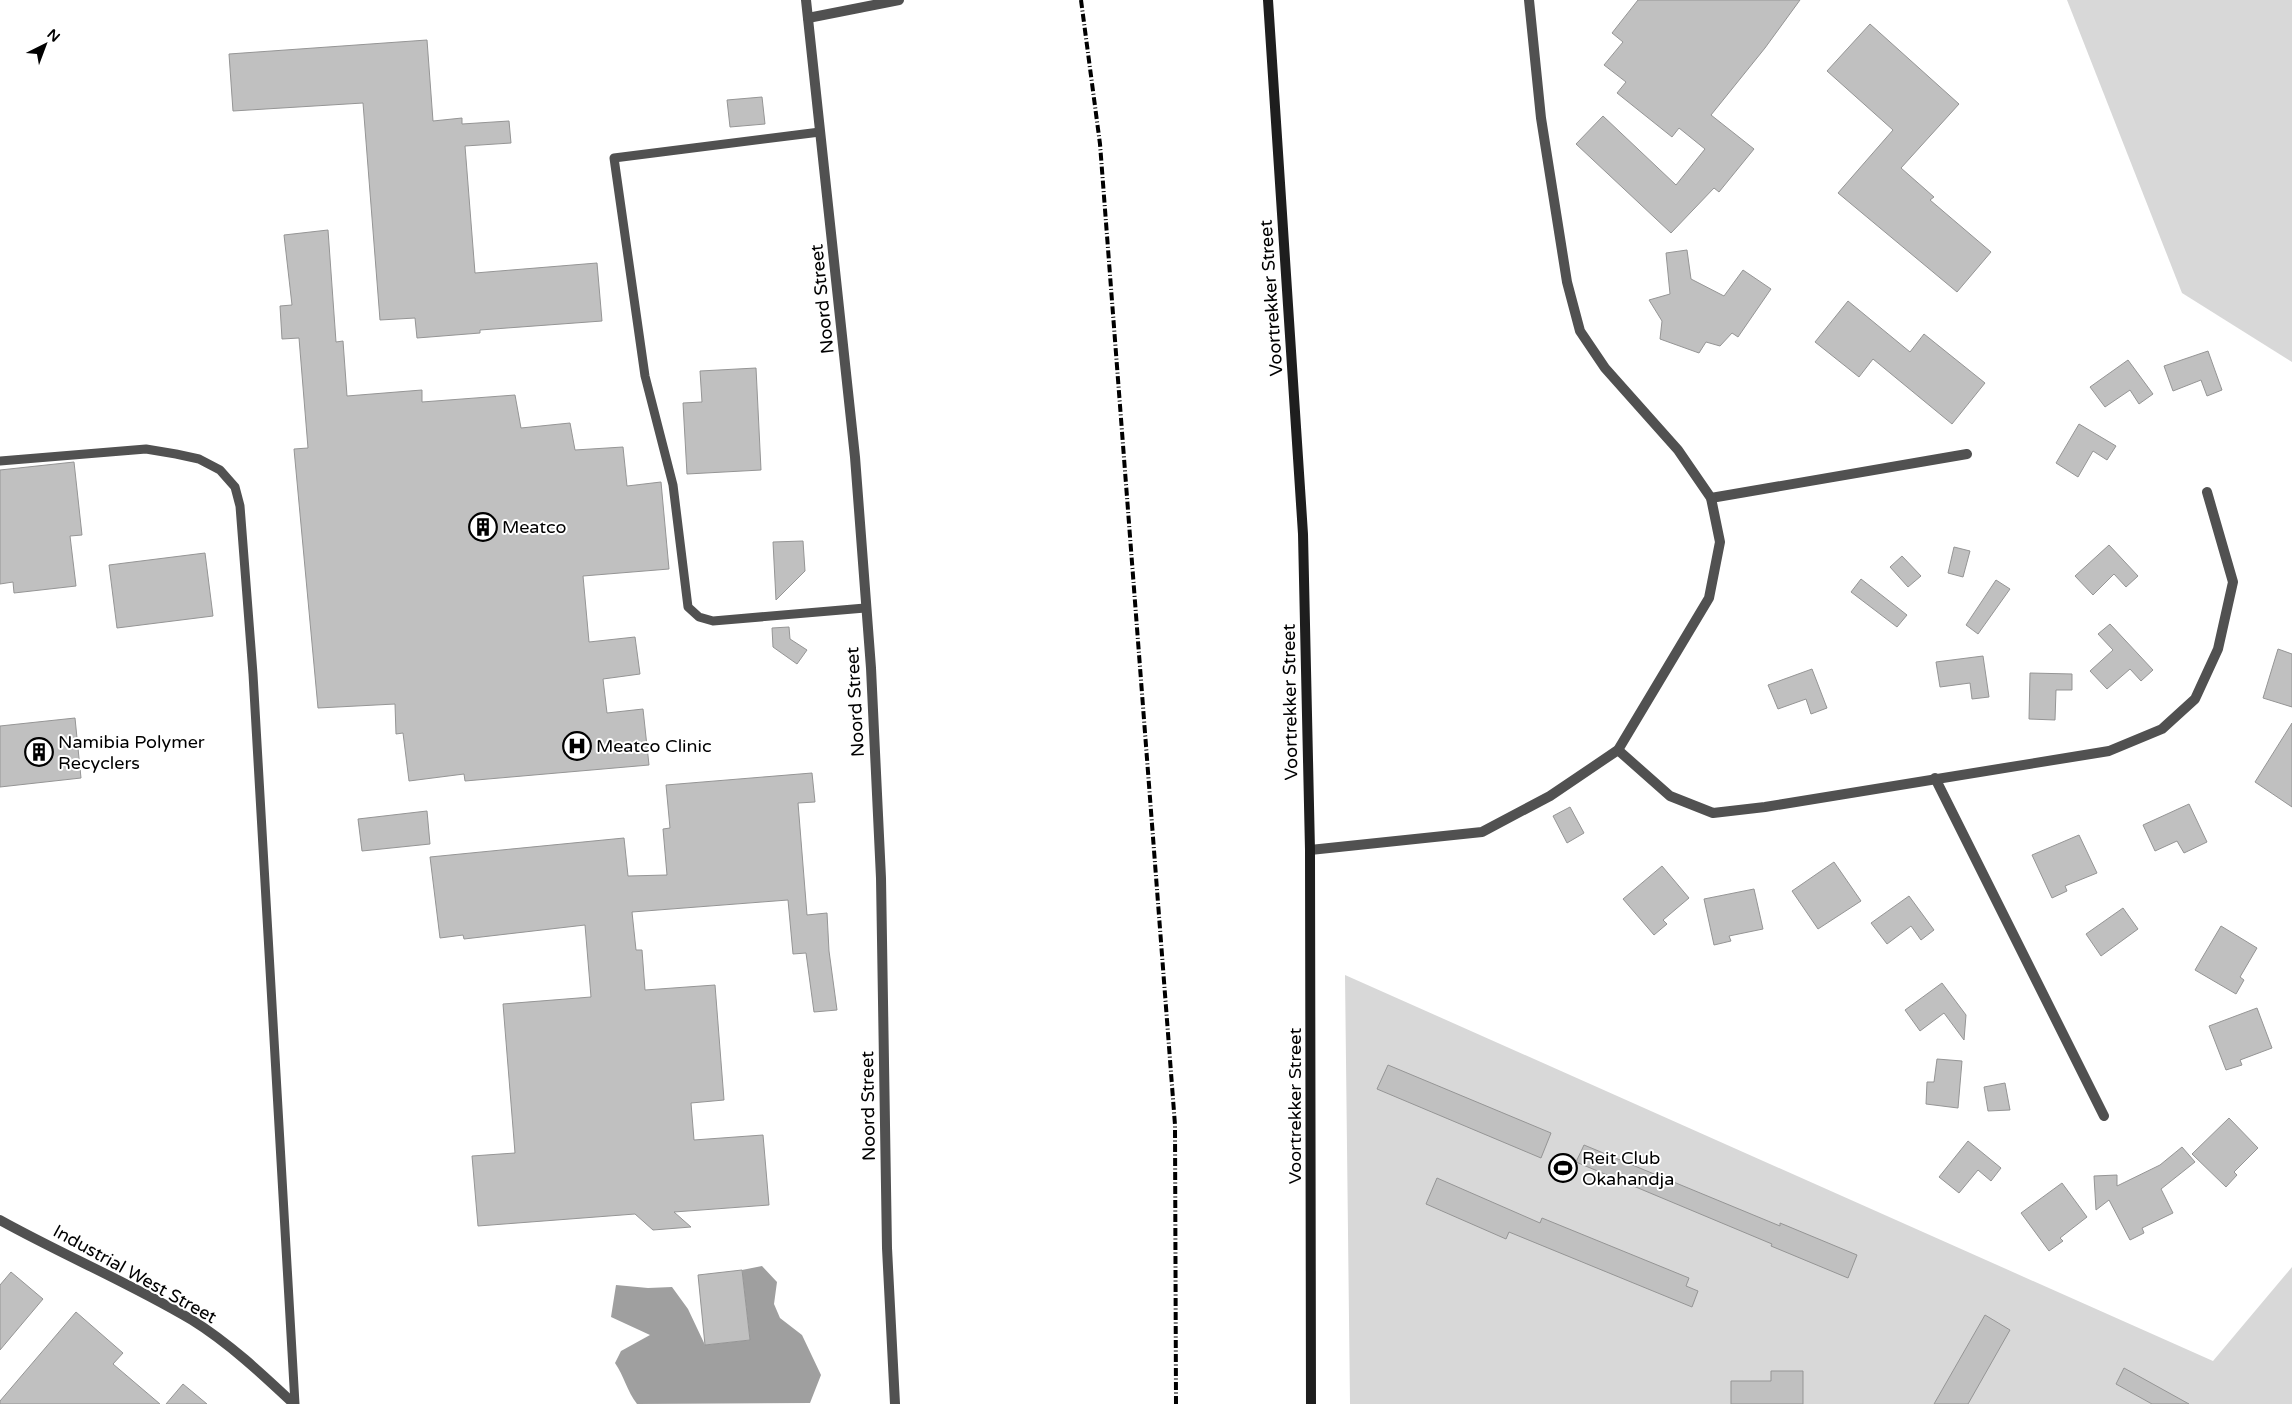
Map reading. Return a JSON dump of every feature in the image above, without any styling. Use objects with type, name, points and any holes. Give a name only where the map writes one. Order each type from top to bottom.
[{"type":"main road","name":"Voortrekker Street","points":[[1268,0],[1303,534],[1310,850],[1311,1404]]},
{"type":"street","name":"Noord Street","points":[[806,0],[854,457],[871,668],[881,878],[887,1248],[895,1404]]},
{"type":"street","points":[[808,18],[899,0]]},
{"type":"street","points":[[1310,850],[1482,832],[1550,796],[1618,750],[1709,598],[1720,542],[1711,498],[1678,450],[1605,368],[1580,331],[1567,282],[1543,128],[1529,0]]},
{"type":"street","points":[[1711,498],[1967,454]]},
{"type":"street","points":[[1618,750],[1670,796],[1713,813],[1765,807],[2109,751],[2162,728],[2195,699],[2218,649],[2233,582],[2206,492]]},
{"type":"street","points":[[1935,778],[2104,1116]]},
{"type":"street","name":"Industrial West Street","points":[[1,1223],[91,1265],[192,1320],[234,1350],[295,1404]]},
{"type":"lane","points":[[820,132],[614,158],[645,376],[673,485],[688,607],[700,617],[713,621],[865,608]]},
{"type":"lane","points":[[0,461],[146,448],[199,459],[220,470],[235,487],[240,506],[253,674],[295,1404]]},
{"type":"shaded area","points":[[2067,0],[2292,0],[2292,362],[2182,293]]},
{"type":"shaded area","name":"Reit Club Okahandja","points":[[1345,975],[2213,1361],[2292,1267],[2292,1404],[1350,1404]]},
{"type":"shaded area","points":[[762,1266],[777,1282],[774,1304],[780,1318],[802,1335],[821,1375],[810,1403],[637,1404],[615,1363],[621,1351],[650,1335],[611,1317],[616,1285],[648,1288],[672,1287],[688,1309],[705,1345],[750,1340],[742,1270]]},
{"type":"building","points":[[1638,0],[1800,0],[1765,48],[1711,115],[1754,149],[1719,192],[1714,188],[1671,233],[1576,144],[1603,116],[1676,185],[1705,149],[1679,128],[1672,137],[1617,93],[1626,82],[1604,65],[1623,42],[1612,33]]},
{"type":"building","points":[[1870,24],[1959,104],[1901,168],[1934,197],[1930,200],[1991,252],[1957,292],[1838,193],[1893,130],[1827,71]]},
{"type":"building","points":[[427,40],[433,121],[462,118],[462,124],[509,121],[511,143],[465,146],[475,273],[597,263],[602,321],[480,330],[480,333],[417,338],[415,318],[380,320],[363,103],[233,111],[229,54]]},
{"type":"building","points":[[762,97],[765,124],[730,127],[727,100]]},
{"type":"building","name":"Meatco","points":[[328,230],[336,342],[343,341],[347,396],[422,390],[422,402],[515,395],[521,428],[570,423],[575,450],[623,447],[627,486],[661,482],[669,569],[583,576],[589,642],[635,637],[640,674],[603,679],[607,713],[643,709],[649,765],[465,781],[464,774],[409,781],[403,733],[396,734],[395,704],[318,708],[294,449],[308,448],[299,338],[282,339],[280,306],[292,305],[284,235]]},
{"type":"building","points":[[1687,250],[1691,279],[1724,296],[1743,270],[1771,289],[1738,337],[1732,333],[1720,346],[1706,342],[1699,353],[1660,339],[1662,321],[1649,300],[1670,294],[1666,253]]},
{"type":"building","points":[[1848,301],[1910,352],[1924,334],[1985,383],[1952,424],[1873,359],[1859,377],[1815,342]]},
{"type":"building","points":[[2208,351],[2222,390],[2207,396],[2201,380],[2173,391],[2164,366]]},
{"type":"building","points":[[2128,360],[2153,394],[2139,404],[2130,390],[2105,407],[2090,387]]},
{"type":"building","points":[[756,368],[761,470],[687,474],[683,403],[702,402],[700,371]]},
{"type":"building","points":[[2079,424],[2116,446],[2107,460],[2093,451],[2078,477],[2056,463]]},
{"type":"building","points":[[74,462],[82,535],[70,536],[76,586],[14,593],[13,582],[0,584],[0,470]]},
{"type":"building","points":[[803,541],[805,571],[776,600],[773,542]]},
{"type":"building","points":[[2109,545],[2138,576],[2126,587],[2114,574],[2093,595],[2075,576]]},
{"type":"building","points":[[1954,547],[1970,551],[1963,577],[1948,573]]},
{"type":"building","points":[[205,553],[213,616],[117,628],[109,565]]},
{"type":"building","points":[[1902,556],[1921,576],[1908,587],[1890,567]]},
{"type":"building","points":[[1861,579],[1907,615],[1897,627],[1851,592]]},
{"type":"building","points":[[1996,580],[2010,589],[1978,634],[1966,625]]},
{"type":"building","points":[[2110,624],[2153,670],[2141,681],[2130,669],[2107,689],[2090,671],[2113,650],[2098,634]]},
{"type":"building","points":[[789,627],[790,639],[807,650],[797,664],[773,647],[772,628]]},
{"type":"building","points":[[2278,649],[2292,654],[2292,707],[2263,698]]},
{"type":"building","points":[[1983,656],[1989,697],[1972,699],[1970,683],[1940,687],[1936,662]]},
{"type":"building","points":[[1812,669],[1827,708],[1811,714],[1806,699],[1778,709],[1768,685]]},
{"type":"building","points":[[2030,673],[2072,674],[2072,690],[2056,690],[2055,720],[2029,719]]},
{"type":"building","name":"Namibia Polymer Recyclers","points":[[75,718],[81,778],[0,787],[0,726]]},
{"type":"building","points":[[2292,723],[2292,807],[2255,782]]},
{"type":"building","points":[[812,773],[815,802],[798,803],[807,915],[827,913],[829,951],[837,1010],[814,1012],[806,953],[793,954],[788,900],[632,912],[636,950],[642,950],[645,990],[715,985],[724,1100],[691,1103],[694,1140],[763,1135],[769,1205],[674,1212],[691,1227],[653,1230],[635,1214],[478,1226],[472,1156],[515,1153],[503,1004],[591,997],[585,925],[464,939],[463,935],[440,938],[430,857],[624,838],[628,876],[667,875],[663,829],[670,828],[666,785]]},
{"type":"building","points":[[2189,804],[2207,842],[2184,853],[2177,841],[2155,851],[2143,825]]},
{"type":"building","points":[[1570,807],[1584,833],[1567,843],[1553,816]]},
{"type":"building","points":[[427,811],[430,844],[362,851],[358,819]]},
{"type":"building","points":[[2079,835],[2097,873],[2065,886],[2067,891],[2052,898],[2032,855]]},
{"type":"building","points":[[1834,862],[1861,901],[1818,929],[1792,891]]},
{"type":"building","points":[[1662,866],[1689,898],[1663,920],[1667,924],[1654,935],[1623,899]]},
{"type":"building","points":[[1754,889],[1763,929],[1729,936],[1731,941],[1714,945],[1704,899]]},
{"type":"building","points":[[1909,896],[1934,930],[1921,940],[1911,926],[1887,944],[1871,923]]},
{"type":"building","points":[[2123,908],[2138,929],[2101,956],[2086,934]]},
{"type":"building","points":[[2221,926],[2257,948],[2240,977],[2244,980],[2236,994],[2195,970]]},
{"type":"building","points":[[1942,983],[1966,1015],[1964,1040],[1944,1013],[1920,1031],[1905,1010]]},
{"type":"building","points":[[2257,1008],[2272,1048],[2240,1060],[2242,1065],[2226,1070],[2209,1026]]},
{"type":"building","points":[[1937,1059],[1962,1061],[1958,1108],[1926,1104],[1927,1082],[1934,1082]]},
{"type":"building","points":[[1388,1065],[1551,1133],[1541,1158],[1377,1089]]},
{"type":"building","points":[[2005,1083],[2010,1110],[1988,1111],[1984,1087]]},
{"type":"building","points":[[2229,1118],[2258,1148],[2234,1172],[2237,1175],[2226,1187],[2192,1154]]},
{"type":"building","points":[[1968,1141],[2001,1168],[1991,1181],[1978,1170],[1959,1193],[1939,1177]]},
{"type":"building","points":[[1584,1145],[1780,1226],[1780,1223],[1857,1255],[1848,1278],[1576,1162]]},
{"type":"building","points":[[2182,1147],[2195,1162],[2161,1189],[2173,1213],[2142,1228],[2144,1233],[2130,1240],[2109,1200],[2096,1210],[2094,1176],[2117,1175],[2117,1186],[2160,1165]]},
{"type":"building","points":[[1437,1178],[1540,1223],[1542,1218],[1689,1278],[1686,1286],[1698,1291],[1692,1307],[1509,1232],[1506,1239],[1426,1204]]},
{"type":"building","points":[[2062,1183],[2087,1217],[2060,1238],[2063,1241],[2049,1251],[2021,1213]]},
{"type":"building","points":[[742,1270],[750,1340],[705,1345],[698,1275]]},
{"type":"building","points":[[11,1272],[43,1299],[0,1350],[0,1285]]},
{"type":"building","points":[[76,1312],[123,1353],[113,1364],[160,1404],[0,1404],[0,1401]]},
{"type":"building","points":[[1985,1315],[2010,1330],[1968,1404],[1934,1404]]},
{"type":"building","points":[[2124,1368],[2189,1404],[2152,1404],[2116,1384]]},
{"type":"building","points":[[1771,1371],[1803,1371],[1803,1404],[1731,1404],[1731,1381],[1771,1381]]},
{"type":"building","points":[[183,1384],[207,1404],[166,1404]]},
{"type":"railway","points":[[1081,0],[1100,144],[1175,1125],[1176,1404]]},
{"type":"place","name":"Meatco","points":[[483,527]]},
{"type":"place","name":"Meatco Clinic","points":[[577,746]]},
{"type":"place","name":"Namibia Polymer Recyclers","points":[[39,752]]},
{"type":"place","name":"Reit Club Okahandja","points":[[1563,1168]]}]
